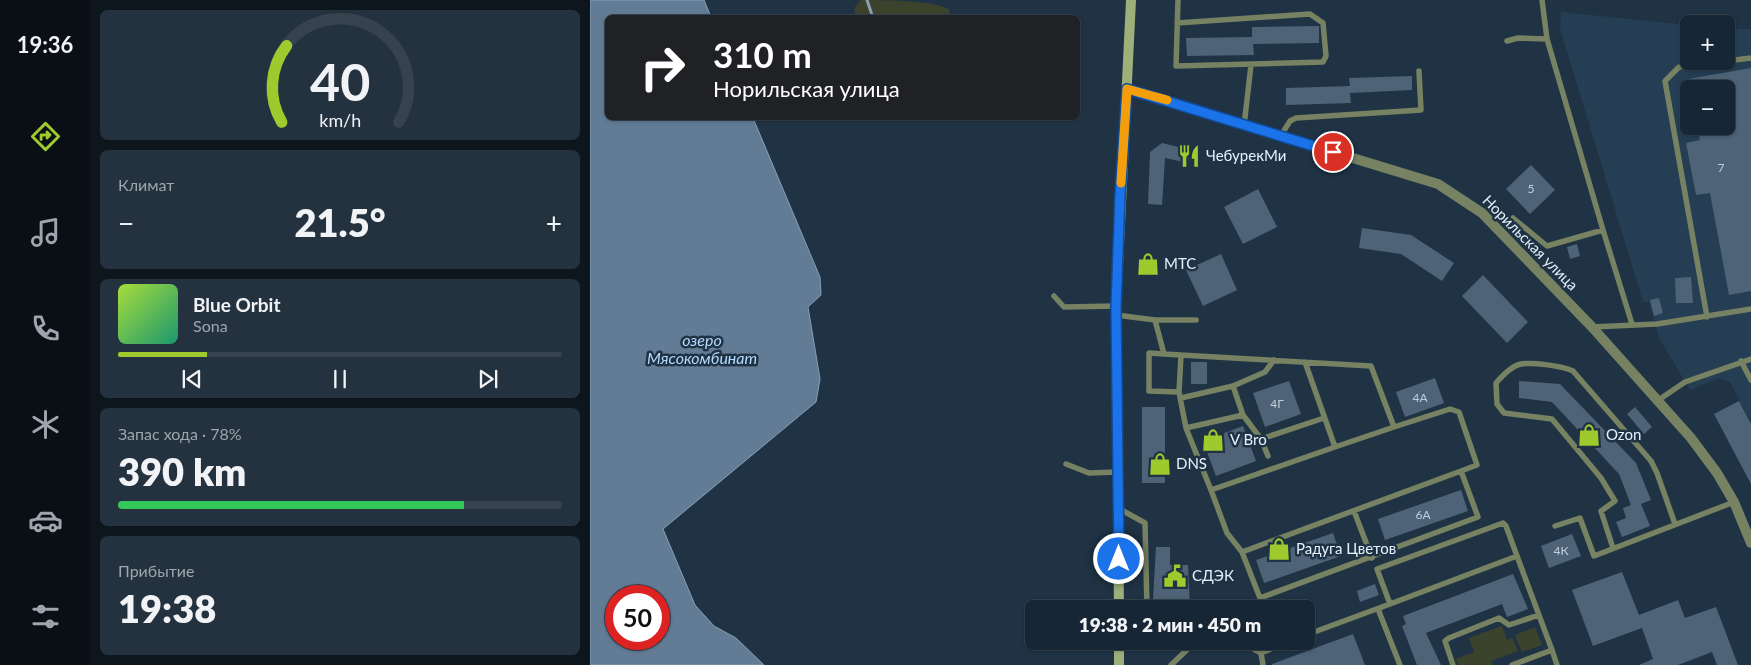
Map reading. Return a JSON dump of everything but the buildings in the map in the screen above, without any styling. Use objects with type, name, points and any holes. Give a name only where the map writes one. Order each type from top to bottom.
[{"type":"main road","points":[[1119,600],[1116,311],[1120,196],[1131,0]]},
{"type":"main road","points":[[1119,650],[1119,665]]},
{"type":"street","name":"Норильская улица","points":[[1127,89],[1438,184],[1482,213],[1592,327],[1691,438],[1717,473],[1734,502],[1751,543]]},
{"type":"lane","points":[[1177,24],[1310,14],[1323,23],[1326,56],[1323,62],[1176,66],[1177,24],[1178,0]]},
{"type":"lane","points":[[1542,0],[1547,39],[1632,324]]},
{"type":"lane","points":[[1507,41],[1518,38],[1547,39]]},
{"type":"lane","points":[[1735,60],[1751,58]]},
{"type":"lane","points":[[1244,126],[1251,65]]},
{"type":"lane","points":[[1680,67],[1665,81],[1707,317]]},
{"type":"lane","points":[[1280,137],[1290,121],[1296,118],[1420,110],[1419,71]]},
{"type":"lane","points":[[1513,218],[1547,246],[1603,230]]},
{"type":"lane","points":[[1054,296],[1064,306],[1116,311],[1155,320],[1196,320]]},
{"type":"lane","points":[[1592,327],[1657,324],[1751,309]]},
{"type":"lane","points":[[1155,320],[1164,354]]},
{"type":"lane","points":[[1274,360],[1266,372],[1233,386],[1180,395],[1149,391],[1149,353],[1274,360],[1371,366],[1394,427]]},
{"type":"lane","points":[[1181,355],[1180,395],[1186,428],[1227,534],[1242,552],[1260,598],[1372,558],[1478,517],[1461,471]]},
{"type":"lane","points":[[1657,401],[1685,382],[1751,359]]},
{"type":"lane","points":[[1741,361],[1751,380]]},
{"type":"lane","points":[[1304,362],[1335,447]]},
{"type":"lane","points":[[1614,548],[1601,511],[1615,501],[1601,478],[1552,419],[1504,413],[1497,404],[1496,384],[1505,373],[1521,364],[1565,367],[1573,371],[1651,461],[1675,524]]},
{"type":"lane","points":[[1233,386],[1243,415],[1261,439],[1268,456]]},
{"type":"lane","points":[[1211,490],[1450,409],[1459,412],[1477,465],[1242,552]]},
{"type":"lane","points":[[1186,428],[1243,415]]},
{"type":"lane","points":[[1261,439],[1324,418]]},
{"type":"lane","points":[[1066,464],[1089,473],[1118,472]]},
{"type":"lane","points":[[1555,526],[1580,518],[1594,556],[1734,502]]},
{"type":"lane","points":[[1118,508],[1145,522],[1146,600]]},
{"type":"lane","points":[[1354,511],[1372,558]]},
{"type":"lane","points":[[1390,604],[1377,569],[1503,523],[1506,526],[1557,665]]},
{"type":"lane","points":[[1315,632],[1517,556]]},
{"type":"lane","points":[[1378,608],[1400,665]]},
{"type":"lane","points":[[1453,665],[1445,645],[1445,641],[1449,638],[1499,618],[1508,625],[1539,615]]},
{"type":"lane","points":[[1171,665],[1191,646],[1250,647],[1261,653]]},
{"type":"lane","points":[[1261,653],[1268,650]]},
{"type":"lane","points":[[1512,665],[1552,650]]},
{"type":"lane","points":[[1261,653],[1263,665]]},
{"type":"shaded area","points":[[1561,12],[1680,24],[1680,70],[1735,70],[1735,29],[1751,29],[1751,423],[1730,382],[1719,378],[1690,390],[1659,338],[1649,302],[1643,302],[1560,28]]},
{"type":"green space","points":[[861,0],[881,0],[933,4],[950,10],[949,15],[854,15],[855,7]]},
{"type":"green space","points":[[1502,626],[1507,640],[1512,638],[1518,651],[1491,661],[1493,665],[1458,665],[1456,659],[1474,652],[1469,638]]},
{"type":"green space","points":[[1535,627],[1542,645],[1522,652],[1515,635]]},
{"type":"water","name":"озеро Мясокомбинат","points":[[590,0],[704,0],[710,15],[605,15],[605,120],[754,120],[820,277],[821,295],[808,307],[820,379],[816,402],[663,529],[695,605],[714,626],[736,638],[764,665],[590,665]]},
{"type":"waterway","points":[[867,0],[872,15]]},
{"type":"slow traffic","points":[[1121,183],[1127,89],[1167,100]]},
{"type":"place","name":"ЧебурекМи","points":[[1189,156]]},
{"type":"place","name":"МТС","points":[[1148,264]]},
{"type":"place","name":"Ozon","points":[[1589,435]]},
{"type":"place","name":"V Bro","points":[[1213,440]]},
{"type":"place","name":"DNS","points":[[1160,464]]},
{"type":"place","name":"Радуга Цветов","points":[[1279,549]]},
{"type":"place","name":"СДЭК","points":[[1175,576]]},
{"type":"route","points":[[1119,559],[1116,306],[1117,254],[1127,89],[1162,98],[1244,126],[1333,152]]}]
